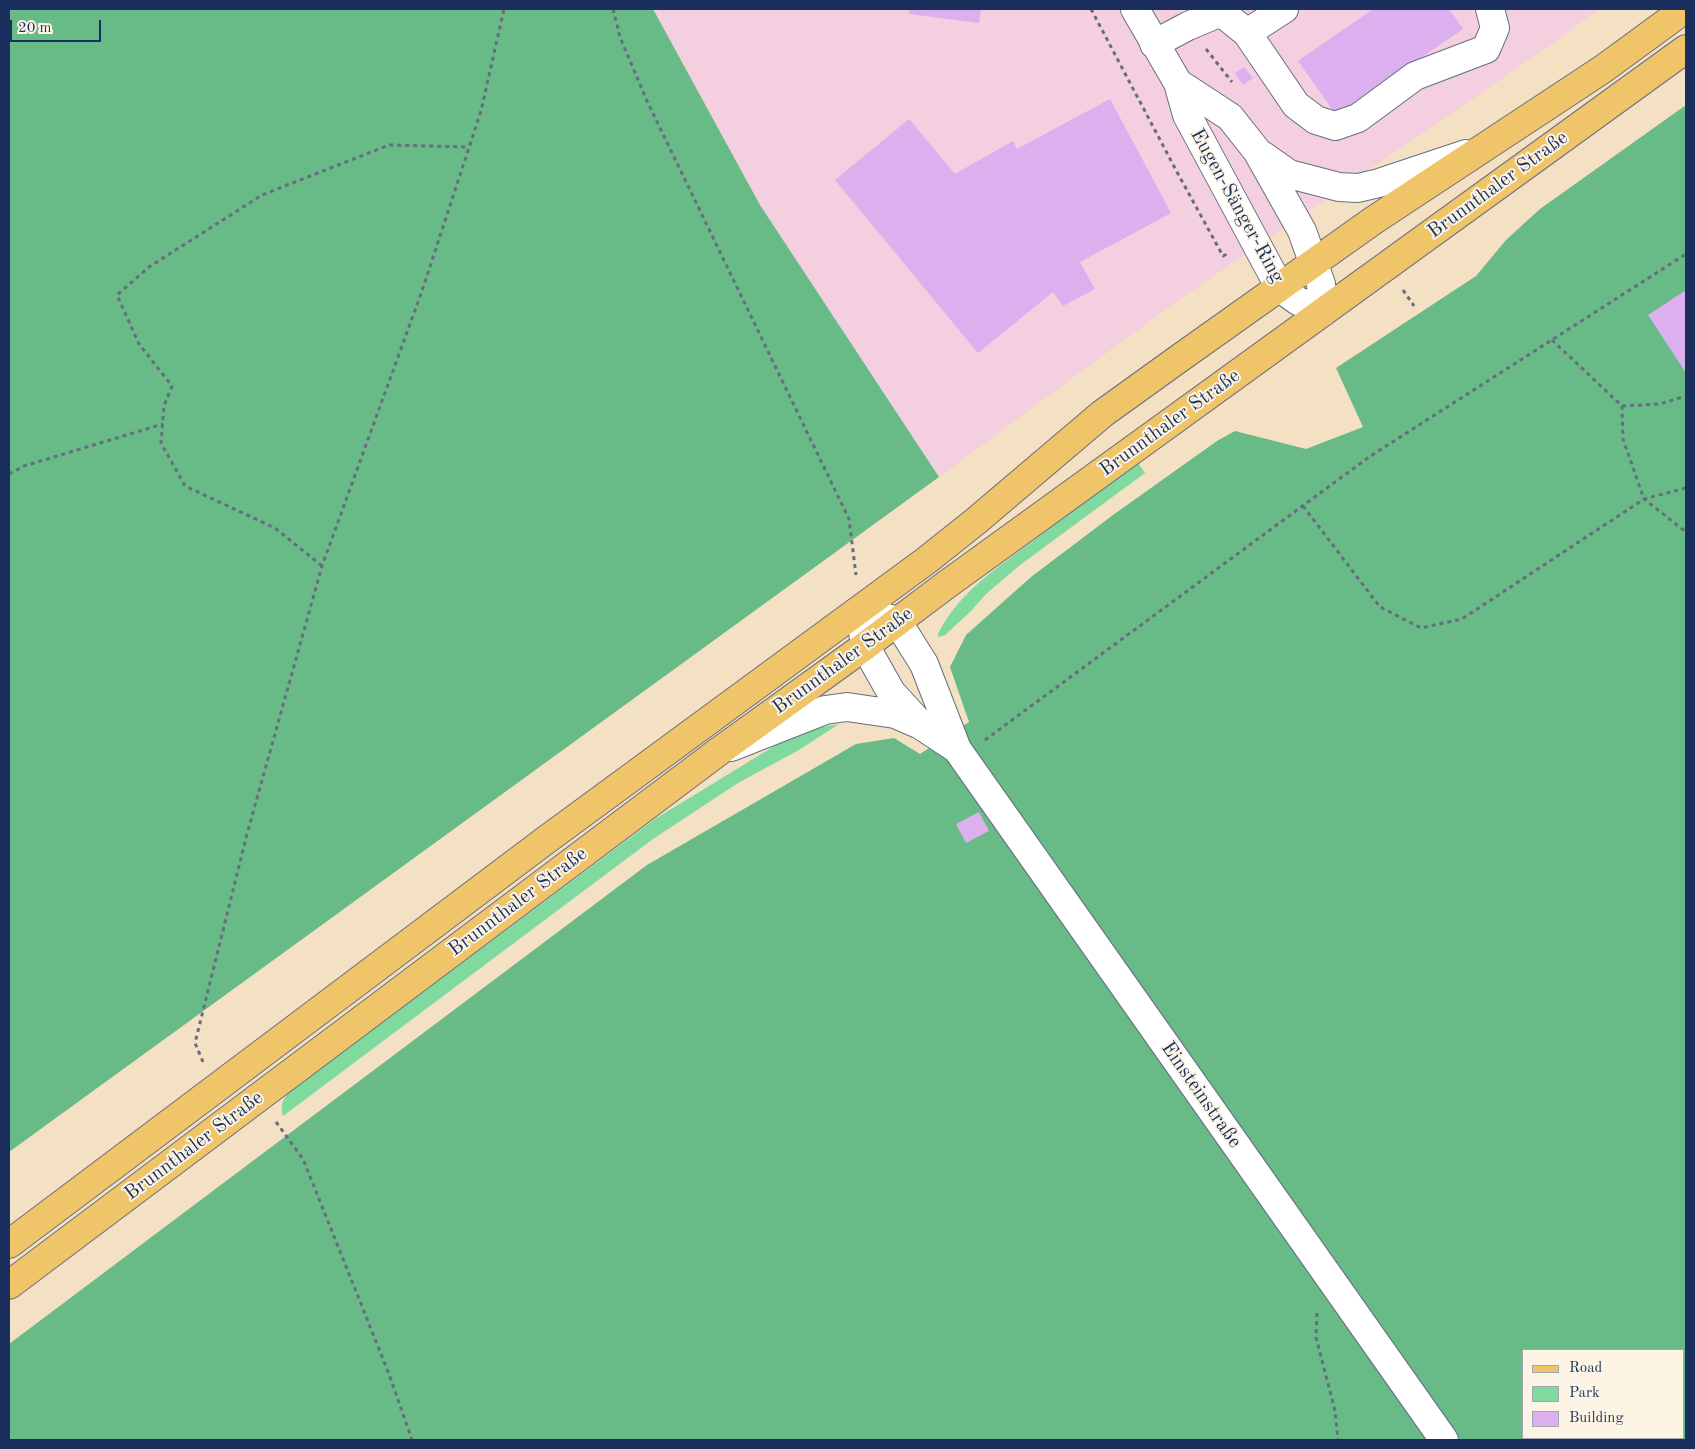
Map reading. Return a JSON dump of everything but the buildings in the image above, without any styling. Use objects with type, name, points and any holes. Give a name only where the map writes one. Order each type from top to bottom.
[{"type":"main road","name":"Brunnthaler Straße","points":[[9,1244],[546,840],[860,610],[976,522],[1102,414],[1374,220],[1603,69],[1685,9]]},
{"type":"main road","name":"Brunnthaler Straße","points":[[9,1285],[718,752],[1686,49]]},
{"type":"street","name":"Eugen-Sänger-Ring","points":[[1135,9],[1178,83],[1187,115],[1280,288],[1298,301],[1323,312],[1321,284],[1302,231],[1257,151],[1230,117],[1178,83]]},
{"type":"street","points":[[1247,33],[1284,9]]},
{"type":"street","points":[[1154,44],[1188,26],[1221,12],[1247,33],[1296,105],[1316,120],[1335,126],[1358,118],[1415,76],[1486,49],[1495,28],[1490,9]]},
{"type":"street","name":"Eugen-Sänger-Ring","points":[[1257,151],[1289,174],[1339,187],[1358,188],[1379,183],[1484,148]]},
{"type":"street","points":[[860,610],[897,621]]},
{"type":"street","name":"Einsteinstraße","points":[[860,610],[865,646],[892,692],[922,726]]},
{"type":"street","name":"Einsteinstraße","points":[[897,621],[924,664],[960,753],[1444,1440]]},
{"type":"street","name":"Einsteinstraße","points":[[718,752],[825,710],[847,707],[895,714],[922,726],[960,753]]},
{"type":"path","points":[[195,1043],[247,834],[322,566],[422,291],[481,111],[504,9]]},
{"type":"path","points":[[613,9],[620,37],[647,101],[849,519],[860,610]]},
{"type":"path","points":[[1091,9],[1223,256]]},
{"type":"path","points":[[322,566],[275,528],[185,486],[161,443],[164,406],[172,386],[139,344],[117,295],[149,266],[262,195],[389,145],[469,147]]},
{"type":"path","points":[[960,753],[1369,457],[1686,254]]},
{"type":"path","points":[[1552,340],[1622,406],[1623,439],[1644,498],[1686,532]]},
{"type":"path","points":[[1622,406],[1660,404],[1686,396]]},
{"type":"path","points":[[9,474],[24,466],[162,424]]},
{"type":"path","points":[[1303,506],[1380,607],[1421,628],[1462,620],[1644,498],[1686,488]]},
{"type":"path","points":[[282,1130],[303,1159],[390,1374],[412,1440]]},
{"type":"path","points":[[1317,1309],[1316,1337],[1334,1411],[1338,1440]]},
{"type":"shaded area","points":[[653,9],[1600,9],[1519,67],[1170,306],[939,477],[760,205]]},
{"type":"green space","points":[[9,9],[653,9],[760,205],[939,477],[9,1152]]},
{"type":"green space","points":[[1686,105],[1686,1440],[9,1440],[9,1344],[647,865],[856,744],[894,738],[920,754],[969,722],[950,667],[966,635],[1031,577],[1113,515],[1217,441],[1235,431],[1306,449],[1363,427],[1336,368],[1476,276],[1506,240],[1540,209]]},
{"type":"green space","points":[[1138,463],[1145,473],[1020,565],[986,594],[945,635],[938,637],[946,619],[979,582]]},
{"type":"green space","points":[[839,724],[799,750],[738,783],[653,839],[283,1116],[282,1104],[288,1093],[655,819],[776,745],[798,734]]}]
